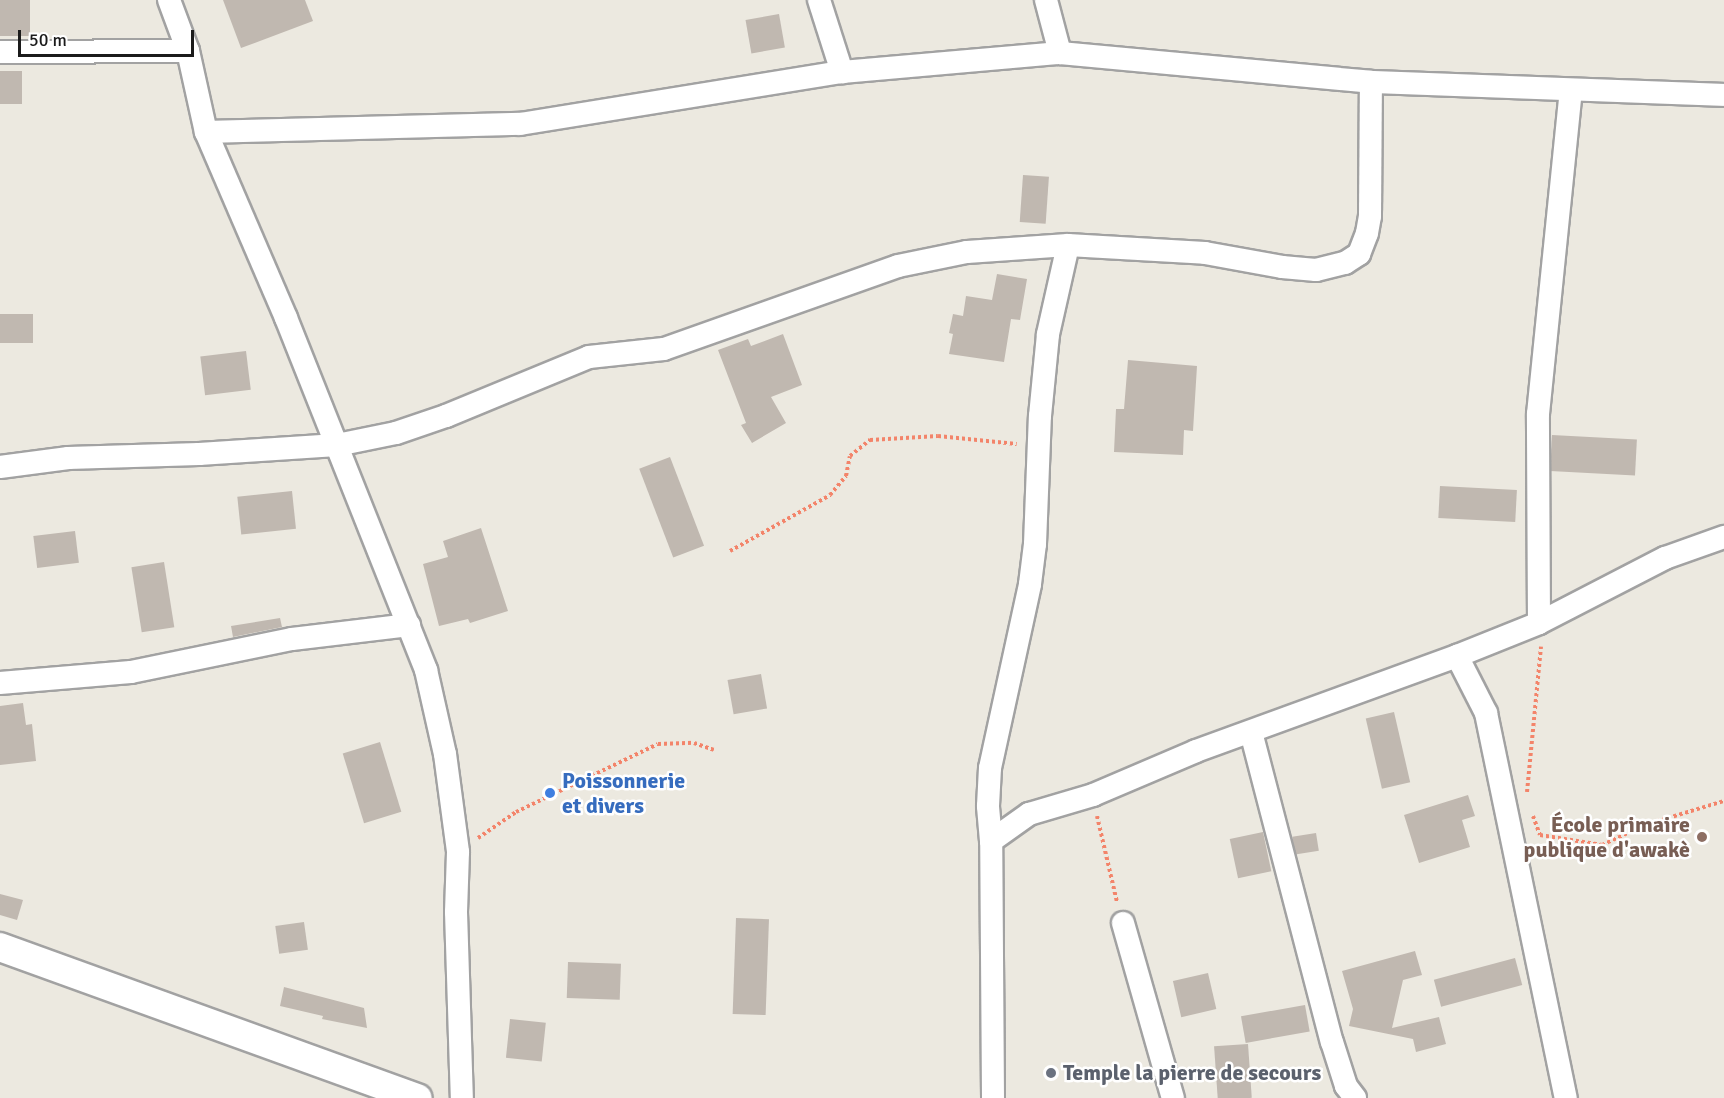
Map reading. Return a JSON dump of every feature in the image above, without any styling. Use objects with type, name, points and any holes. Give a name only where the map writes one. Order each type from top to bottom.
[{"type":"street","points":[[169,0],[188,51],[206,132],[337,445],[426,670],[445,754],[458,852],[456,912],[462,1098]]},
{"type":"street","points":[[819,0],[842,72]]},
{"type":"street","points":[[1046,0],[1060,53]]},
{"type":"street","points":[[0,52],[188,51]]},
{"type":"street","points":[[206,132],[520,124],[842,72],[1060,53],[1371,82],[1724,95]]},
{"type":"street","points":[[0,467],[68,458],[199,454],[337,445],[396,433],[446,416],[589,357],[664,350],[898,266],[967,252],[1068,244],[1205,253],[1316,270],[1346,263],[1359,254],[1367,233],[1370,216],[1371,82]]},
{"type":"street","points":[[1539,623],[1538,414],[1571,91]]},
{"type":"street","points":[[993,1098],[992,841],[988,806],[990,768],[1030,584],[1035,544],[1038,444],[1048,334],[1068,244]]},
{"type":"street","points":[[992,841],[1029,814],[1093,795],[1148,770],[1457,656],[1539,623],[1665,558],[1724,537]]},
{"type":"street","points":[[0,683],[130,672],[292,639],[409,625]]},
{"type":"street","points":[[1457,656],[1486,713],[1566,1098]]},
{"type":"street","points":[[1251,732],[1332,1042],[1346,1086],[1355,1098]]},
{"type":"street","points":[[1123,923],[1173,1098]]},
{"type":"street","points":[[0,947],[418,1098]]},
{"type":"path","points":[[730,551],[830,495],[846,476],[850,456],[870,440],[938,436],[1013,445],[1038,444]]},
{"type":"path","points":[[1526,801],[1541,637],[1539,623]]},
{"type":"path","points":[[458,852],[516,812],[658,744],[694,743],[714,750]]},
{"type":"path","points":[[1093,795],[1113,889],[1123,923]]},
{"type":"path","points":[[1530,809],[1540,835],[1602,845],[1645,825],[1724,801]]},
{"type":"building","points":[[0,0],[30,0],[30,36],[0,36]]},
{"type":"building","points":[[223,0],[305,0],[313,21],[241,48]]},
{"type":"building","points":[[779,14],[785,47],[751,53],[746,20]]},
{"type":"building","points":[[0,71],[22,71],[22,104],[0,104]]},
{"type":"building","points":[[1023,175],[1049,177],[1046,224],[1020,222]]},
{"type":"building","points":[[997,274],[1027,279],[1020,320],[1011,319],[1004,362],[949,354],[953,334],[949,333],[953,314],[963,316],[966,296],[992,300]]},
{"type":"building","points":[[0,314],[33,314],[33,343],[0,343]]},
{"type":"building","points":[[783,334],[802,385],[771,397],[786,423],[752,443],[741,425],[746,423],[718,350],[748,339],[751,346]]},
{"type":"building","points":[[246,351],[251,390],[205,395],[200,357]]},
{"type":"building","points":[[1128,360],[1197,366],[1193,431],[1184,430],[1183,455],[1114,452],[1116,409],[1124,409]]},
{"type":"building","points":[[1552,435],[1637,439],[1635,475],[1550,471]]},
{"type":"building","points":[[670,457],[704,546],[673,558],[639,469]]},
{"type":"building","points":[[1440,486],[1517,490],[1515,522],[1438,518]]},
{"type":"building","points":[[292,491],[296,529],[241,535],[237,497]]},
{"type":"building","points":[[481,528],[508,611],[470,623],[468,619],[439,626],[423,564],[448,557],[443,541]]},
{"type":"building","points":[[75,531],[79,563],[37,568],[33,536]]},
{"type":"building","points":[[164,562],[174,627],[142,632],[131,567]]},
{"type":"building","points":[[280,618],[282,627],[233,637],[231,626]]},
{"type":"building","points":[[761,674],[767,708],[734,714],[728,680]]},
{"type":"building","points":[[23,703],[26,725],[32,724],[36,761],[0,765],[0,706]]},
{"type":"building","points":[[1394,712],[1410,782],[1382,789],[1366,719]]},
{"type":"building","points":[[380,742],[401,812],[364,823],[343,753]]},
{"type":"building","points":[[1468,795],[1475,816],[1462,820],[1470,847],[1419,863],[1404,815]]},
{"type":"building","points":[[1263,832],[1271,871],[1238,878],[1230,839]]},
{"type":"building","points":[[1316,833],[1319,851],[1295,855],[1292,837]]},
{"type":"building","points":[[0,894],[23,900],[17,920],[0,915]]},
{"type":"building","points":[[736,918],[769,919],[766,1015],[733,1014]]},
{"type":"building","points":[[304,922],[308,950],[279,954],[275,926]]},
{"type":"building","points":[[1415,951],[1422,975],[1403,980],[1392,1028],[1439,1017],[1446,1044],[1416,1052],[1413,1039],[1349,1026],[1353,1009],[1342,971]]},
{"type":"building","points":[[1515,958],[1522,985],[1441,1007],[1434,980]]},
{"type":"building","points":[[568,962],[621,964],[620,1000],[567,998]]},
{"type":"building","points":[[1208,973],[1216,1009],[1181,1017],[1173,981]]},
{"type":"building","points":[[284,987],[364,1008],[367,1028],[322,1019],[323,1016],[280,1006]]},
{"type":"building","points":[[1305,1005],[1310,1032],[1246,1043],[1241,1016]]},
{"type":"building","points":[[510,1019],[546,1023],[542,1062],[506,1058]]},
{"type":"building","points":[[1248,1044],[1252,1098],[1218,1098],[1214,1046]]},
{"type":"place","name":"Poissonnerie et divers","points":[[550,793]]},
{"type":"place","name":"École primaire publique d'awakè","points":[[1702,837]]},
{"type":"place","name":"Temple la pierre de secours","points":[[1051,1073]]}]
